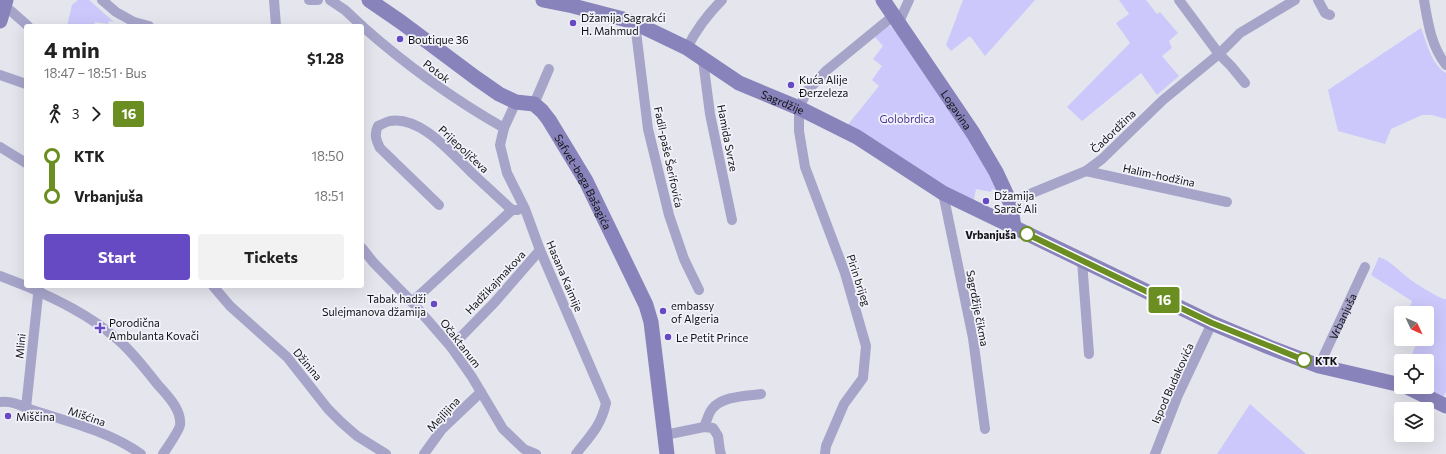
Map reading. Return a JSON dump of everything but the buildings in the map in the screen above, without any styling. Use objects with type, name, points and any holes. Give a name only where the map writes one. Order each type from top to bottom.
[{"type":"street","points":[[102,0],[134,24]]},
{"type":"street","points":[[274,0],[276,24]]},
{"type":"street","points":[[309,0],[318,0]]},
{"type":"street","name":"Potok","points":[[330,0],[345,10],[360,24]]},
{"type":"street","points":[[369,0],[499,94],[516,102],[534,104],[549,69]]},
{"type":"street","name":"Sagrdžije","points":[[543,0],[574,3],[635,23],[686,48],[739,83],[798,108],[857,136],[943,193],[1014,227]]},
{"type":"street","points":[[686,48],[712,10],[722,0]]},
{"type":"street","name":"Logavina","points":[[882,0],[972,133],[996,172],[1010,202],[1014,227]]},
{"type":"street","points":[[798,108],[807,91],[827,70],[895,20],[909,0]]},
{"type":"street","points":[[1179,0],[1219,54],[1245,83]]},
{"type":"street","name":"Čadordžina","points":[[1010,202],[1086,171],[1102,159],[1168,95],[1219,54],[1240,33],[1294,0]]},
{"type":"street","points":[[1318,0],[1325,13],[1330,15]]},
{"type":"street","points":[[1424,0],[1427,22],[1433,44],[1446,65]]},
{"type":"street","points":[[2,14],[11,11],[26,24]]},
{"type":"street","name":"Fadil-paše Šerifovića","points":[[635,23],[648,129],[668,215],[684,259],[699,290]]},
{"type":"street","name":"Potok","points":[[364,28],[420,74],[473,110],[504,128]]},
{"type":"street","name":"Hamida Svrze","points":[[703,60],[710,114],[732,220]]},
{"type":"street","points":[[0,75],[24,83]]},
{"type":"street","name":"Hasana Kaimije","points":[[516,102],[504,128],[500,145],[507,173],[525,209],[540,250],[606,403],[603,416],[597,428],[576,454]]},
{"type":"street","name":"Safvet-bega Bašagića","points":[[534,104],[549,120],[586,181],[646,305],[650,322],[667,454]]},
{"type":"street","name":"Pirin brijeg","points":[[798,108],[799,131],[805,167],[845,273],[866,346],[863,378],[844,404],[826,451]]},
{"type":"street","name":"Prijepoljčeva","points":[[439,205],[380,148],[376,140],[375,132],[378,126],[390,121],[400,122],[410,124],[428,132],[441,142],[512,210]]},
{"type":"street","points":[[0,147],[24,162]]},
{"type":"street","name":"Halim-hodžina","points":[[1086,171],[1227,202]]},
{"type":"street","name":"Sagrdžije čikma","points":[[943,193],[973,338],[985,429]]},
{"type":"street","points":[[412,302],[512,210],[525,209]]},
{"type":"street","points":[[1014,227],[1212,323],[1269,347],[1319,366],[1394,383]]},
{"type":"street","name":"Hadžikajmakova","points":[[451,347],[494,303],[540,250]]},
{"type":"street","name":"Očaktanum","points":[[364,251],[451,347],[472,377],[503,429],[524,449],[536,454]]},
{"type":"street","points":[[1082,261],[1089,354]]},
{"type":"street","name":"Vrbanjuša","points":[[1319,366],[1365,267]]},
{"type":"street","points":[[0,276],[24,285]]},
{"type":"street","name":"Džinina","points":[[215,288],[230,306],[287,357],[328,409],[341,422],[357,436],[386,454]]},
{"type":"street","points":[[39,289],[92,319],[116,338],[132,354],[169,399],[179,416],[180,425],[164,454]]},
{"type":"street","name":"Mlini","points":[[26,408],[39,289]]},
{"type":"street","name":"Ispod Budakovića","points":[[1155,454],[1178,395],[1212,323]]},
{"type":"street","name":"Mejlijina","points":[[424,454],[442,429],[481,392]]},
{"type":"street","points":[[704,427],[711,410],[719,403],[736,397],[761,394]]},
{"type":"street","points":[[1421,394],[1446,406]]},
{"type":"street","name":"Mišćina","points":[[0,402],[9,401],[26,408],[98,431],[141,454]]},
{"type":"street","points":[[664,435],[704,427],[713,428],[718,436],[720,451],[722,454]]},
{"type":"green space","points":[[78,0],[89,0],[114,22],[109,21],[108,24],[95,22],[94,24],[67,24],[72,5]]},
{"type":"green space","points":[[963,0],[1035,0],[985,56],[970,36],[951,51],[946,45]]},
{"type":"green space","points":[[1119,0],[1146,0],[1157,14],[1160,12],[1178,33],[1169,41],[1172,48],[1162,56],[1179,76],[1157,95],[1141,73],[1082,121],[1067,107],[1130,43],[1116,23],[1129,14]]},
{"type":"green space","name":"Golobrdica","points":[[889,25],[893,28],[960,122],[1000,194],[994,192],[995,190],[992,189],[991,192],[976,189],[973,204],[846,127],[879,86],[872,80],[882,66],[873,59],[883,46],[874,36]]},
{"type":"green space","points":[[1421,28],[1433,59],[1446,73],[1446,119],[1432,115],[1422,115],[1391,129],[1385,144],[1338,131],[1328,90]]},
{"type":"green space","points":[[1379,257],[1391,263],[1420,286],[1443,299],[1446,299],[1446,392],[1443,397],[1434,393],[1434,354],[1412,354],[1416,346],[1434,346],[1434,306],[1410,306],[1412,301],[1371,275]]},
{"type":"green space","points":[[1250,404],[1306,454],[1217,454]]},
{"type":"bus line","name":"16","points":[[1027,234],[1212,323],[1304,360]]},
{"type":"place","name":"Džamija Sagrakći H. Mahmud","points":[[573,23]]},
{"type":"place","name":"Boutique 36","points":[[400,39]]},
{"type":"place","name":"Kuća Alije Đerzeleza","points":[[791,85]]},
{"type":"place","name":"Džamija Sarač Ali","points":[[986,201]]},
{"type":"place","name":"Vrbanjuša","points":[[1027,234]]},
{"type":"place","name":"Tabak hadži Sulejmanova džamija","points":[[434,304]]},
{"type":"place","name":"embassy of Algeria","points":[[663,311]]},
{"type":"place","name":"Porodična Ambulanta Kovači","points":[[100,328]]},
{"type":"place","name":"Le Petit Prince","points":[[668,337]]},
{"type":"place","name":"KTK","points":[[1304,360]]},
{"type":"place","name":"Miščina","points":[[8,416]]}]
